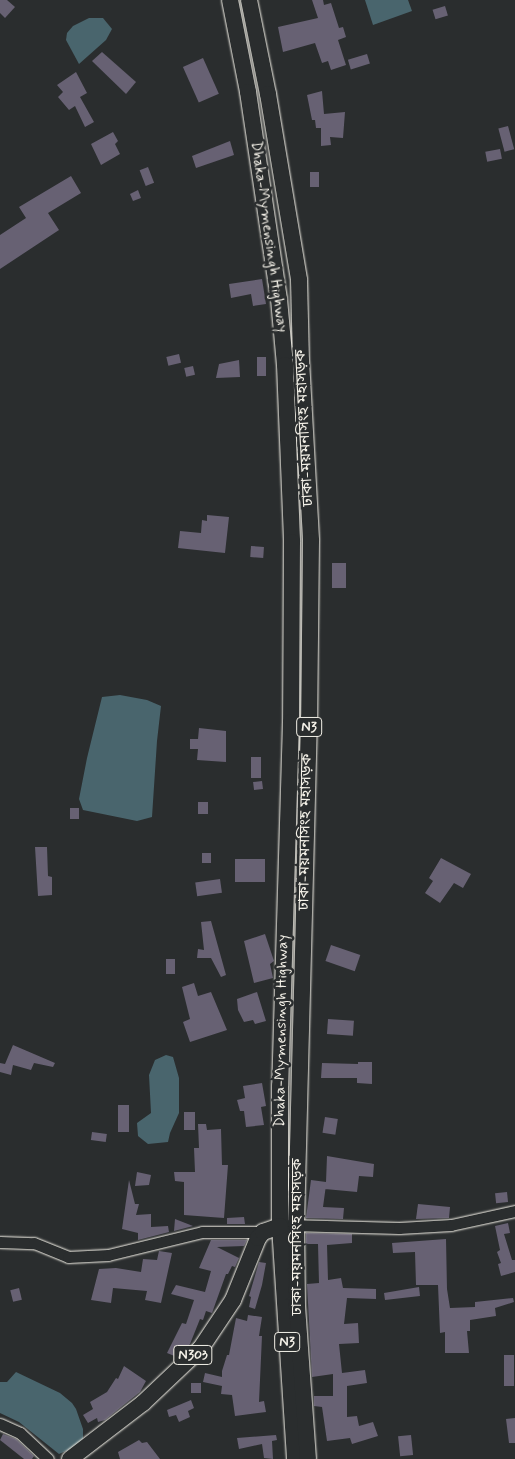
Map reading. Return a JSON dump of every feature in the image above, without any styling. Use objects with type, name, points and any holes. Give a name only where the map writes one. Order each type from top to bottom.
[{"type":"highway","name":"Dhaka-Mymensingh Highway","points":[[230,0],[248,92],[278,299],[284,365],[292,533],[291,722],[280,1086],[280,1226]]},
{"type":"highway","name":"ঢাকা-ময়মনসিংহ মহাসড়ক","points":[[249,0],[268,94],[299,280],[311,541],[309,718],[296,1224],[297,1306],[308,1459]]},
{"type":"highway","points":[[263,1232],[280,1226]]},
{"type":"highway","name":"ঢাকা-ময়মনসিংহ মহাসড়ক","points":[[280,1226],[295,1459]]},
{"type":"highway","name":"N303","points":[[70,1459],[143,1403],[201,1348],[233,1300],[255,1244],[263,1232]]},
{"type":"street","points":[[280,1226],[296,1224],[399,1228],[451,1226],[515,1211]]},
{"type":"street","points":[[0,1242],[34,1243],[68,1257],[108,1255],[202,1232],[263,1232]]},
{"type":"street","points":[[0,1424],[20,1433],[48,1459]]},
{"type":"water","points":[[365,0],[408,0],[412,11],[373,25]]},
{"type":"water","points":[[89,18],[103,18],[112,29],[106,40],[79,64],[66,40],[67,33],[73,26]]},
{"type":"water","points":[[120,695],[147,700],[161,706],[152,817],[137,821],[83,810],[79,799],[102,697]]},
{"type":"water","points":[[166,1055],[173,1057],[179,1078],[179,1113],[168,1142],[148,1144],[138,1136],[137,1123],[151,1113],[149,1075],[155,1060]]},
{"type":"water","points":[[16,1372],[60,1393],[72,1403],[83,1429],[83,1440],[80,1445],[59,1454],[19,1422],[0,1413],[0,1382],[7,1382]]},
{"type":"building","points":[[0,0],[7,0],[15,7],[5,18],[0,13]]},
{"type":"building","points":[[312,0],[323,0],[324,5],[331,3],[339,28],[343,27],[346,37],[338,40],[346,65],[331,70],[328,61],[322,63],[315,43],[283,52],[278,27],[318,18]]},
{"type":"building","points":[[445,6],[448,16],[435,19],[433,10]]},
{"type":"building","points":[[102,52],[136,82],[126,94],[92,61]]},
{"type":"building","points":[[367,54],[370,64],[351,69],[348,60]]},
{"type":"building","points":[[203,58],[219,94],[199,103],[183,67]]},
{"type":"building","points":[[76,72],[87,93],[80,97],[94,122],[85,127],[75,106],[69,110],[58,97],[63,92],[57,85]]},
{"type":"building","points":[[322,91],[324,114],[345,112],[343,138],[330,137],[331,145],[321,146],[321,128],[316,128],[315,120],[312,120],[307,95]]},
{"type":"building","points":[[508,126],[514,149],[505,152],[498,129]]},
{"type":"building","points":[[113,132],[118,141],[115,144],[120,154],[101,165],[91,144]]},
{"type":"building","points":[[230,141],[234,155],[196,168],[192,156]]},
{"type":"building","points":[[500,149],[502,159],[487,162],[485,152]]},
{"type":"building","points":[[148,167],[154,183],[146,186],[140,170]]},
{"type":"building","points":[[310,172],[319,172],[319,187],[310,187]]},
{"type":"building","points":[[71,176],[81,193],[48,213],[59,230],[0,269],[0,235],[26,218],[19,207]]},
{"type":"building","points":[[138,190],[141,198],[133,201],[130,194]]},
{"type":"building","points":[[262,279],[266,304],[253,306],[251,294],[231,298],[229,284]]},
{"type":"building","points":[[179,354],[181,363],[168,366],[166,357]]},
{"type":"building","points":[[257,357],[266,357],[266,376],[257,376]]},
{"type":"building","points":[[239,360],[240,377],[216,378],[219,364]]},
{"type":"building","points":[[193,366],[195,375],[186,377],[184,368]]},
{"type":"building","points":[[207,515],[229,517],[225,553],[178,548],[180,531],[201,533],[202,520],[207,521]]},
{"type":"building","points":[[251,546],[264,547],[263,558],[250,557]]},
{"type":"building","points":[[332,563],[346,563],[346,588],[332,588]]},
{"type":"building","points":[[199,728],[226,731],[226,762],[197,760],[198,749],[190,749],[190,739],[198,739]]},
{"type":"building","points":[[251,757],[261,757],[261,778],[251,778]]},
{"type":"building","points":[[262,781],[263,789],[254,790],[253,782]]},
{"type":"building","points":[[198,802],[208,802],[208,814],[198,814]]},
{"type":"building","points":[[70,808],[79,808],[79,819],[70,819]]},
{"type":"building","points":[[35,847],[47,847],[48,876],[52,877],[52,895],[38,896]]},
{"type":"building","points":[[202,853],[211,853],[211,863],[202,863]]},
{"type":"building","points":[[441,858],[471,874],[463,888],[454,883],[440,903],[425,893],[433,881],[429,878]]},
{"type":"building","points":[[235,859],[265,859],[265,882],[235,882]]},
{"type":"building","points":[[220,879],[222,893],[197,896],[195,882]]},
{"type":"building","points":[[211,921],[226,975],[221,977],[211,958],[197,958],[198,949],[204,950],[201,922]]},
{"type":"building","points":[[265,934],[274,961],[270,964],[273,978],[254,983],[244,941]]},
{"type":"building","points":[[331,945],[360,955],[355,971],[325,961]]},
{"type":"building","points":[[166,959],[175,959],[175,974],[166,974]]},
{"type":"building","points":[[194,983],[198,996],[211,992],[227,1030],[190,1042],[183,1022],[190,1019],[182,987]]},
{"type":"building","points":[[257,992],[266,1021],[255,1024],[253,1020],[244,1022],[238,1010],[237,999]]},
{"type":"building","points":[[328,1019],[354,1021],[353,1036],[327,1034]]},
{"type":"building","points":[[13,1045],[55,1063],[53,1067],[34,1063],[31,1070],[13,1065],[11,1075],[0,1072],[0,1063],[5,1064]]},
{"type":"building","points":[[358,1062],[372,1062],[372,1084],[357,1083],[357,1078],[321,1078],[322,1063],[358,1064]]},
{"type":"building","points":[[262,1083],[266,1106],[261,1107],[264,1125],[246,1127],[244,1111],[240,1111],[237,1100],[245,1098],[243,1086]]},
{"type":"building","points":[[118,1105],[129,1105],[129,1132],[118,1132]]},
{"type":"building","points":[[184,1112],[195,1112],[195,1130],[184,1130]]},
{"type":"building","points":[[325,1117],[338,1119],[335,1135],[322,1133]]},
{"type":"building","points":[[198,1124],[206,1124],[207,1130],[221,1129],[222,1165],[228,1165],[224,1218],[184,1215],[184,1182],[175,1181],[174,1172],[195,1172],[194,1148],[199,1148]]},
{"type":"building","points":[[92,1132],[107,1134],[106,1142],[91,1140]]},
{"type":"building","points":[[327,1156],[374,1164],[373,1177],[359,1176],[357,1192],[325,1189],[323,1207],[344,1208],[343,1219],[306,1218],[311,1180],[326,1182]]},
{"type":"building","points":[[137,1172],[151,1175],[149,1185],[135,1186]]},
{"type":"building","points":[[129,1180],[135,1204],[139,1204],[136,1215],[151,1214],[151,1227],[168,1226],[169,1232],[138,1240],[138,1233],[122,1229]]},
{"type":"building","points":[[507,1192],[508,1202],[496,1203],[495,1193]]},
{"type":"building","points":[[418,1204],[450,1207],[449,1218],[416,1219]]},
{"type":"building","points":[[244,1217],[245,1224],[227,1224],[227,1218]]},
{"type":"building","points":[[175,1219],[193,1226],[174,1231]]},
{"type":"building","points":[[508,1223],[510,1233],[504,1234],[512,1260],[515,1260],[515,1272],[501,1276],[498,1264],[501,1263],[497,1252],[500,1250],[495,1226]]},
{"type":"building","points":[[306,1233],[352,1234],[352,1243],[327,1245],[328,1280],[341,1278],[343,1288],[376,1289],[376,1299],[347,1298],[344,1324],[358,1323],[359,1343],[339,1344],[342,1373],[365,1370],[367,1383],[347,1386],[347,1417],[357,1416],[359,1426],[373,1422],[378,1436],[352,1444],[350,1438],[327,1441],[322,1407],[314,1406],[314,1396],[333,1396],[333,1374],[312,1377],[307,1284],[319,1283],[318,1244],[306,1244]]},
{"type":"building","points":[[446,1239],[447,1289],[450,1308],[475,1307],[475,1302],[513,1298],[514,1302],[495,1308],[496,1316],[470,1320],[470,1331],[467,1331],[469,1353],[445,1353],[445,1332],[440,1333],[438,1285],[416,1285],[415,1252],[393,1253],[392,1243]]},
{"type":"building","points":[[211,1240],[247,1240],[244,1246],[217,1247],[239,1258],[235,1267],[232,1266],[228,1274],[226,1274],[212,1313],[206,1311],[203,1320],[200,1319],[190,1344],[177,1357],[167,1353],[182,1323],[186,1324],[194,1300],[171,1294],[176,1285],[205,1292],[211,1271],[199,1268]]},
{"type":"building","points":[[159,1251],[172,1253],[161,1303],[145,1300],[147,1291],[113,1288],[111,1303],[91,1300],[99,1269],[116,1268],[141,1272],[143,1259],[157,1260]]},
{"type":"building","points":[[259,1262],[266,1263],[255,1309],[249,1307],[251,1297],[249,1296]]},
{"type":"building","points":[[419,1287],[420,1296],[385,1300],[384,1293]]},
{"type":"building","points":[[19,1288],[22,1300],[13,1302],[10,1290]]},
{"type":"building","points":[[248,1315],[262,1317],[259,1336],[262,1336],[259,1402],[264,1401],[266,1412],[235,1416],[232,1395],[221,1394],[222,1386],[203,1382],[205,1373],[222,1377],[227,1355],[229,1355],[236,1318],[247,1321]]},
{"type":"building","points":[[504,1355],[514,1355],[514,1386],[504,1386]]},
{"type":"building","points":[[124,1366],[146,1381],[140,1392],[105,1420],[98,1422],[97,1418],[88,1423],[83,1415],[93,1409],[90,1402],[107,1392],[116,1378],[118,1379]]},
{"type":"building","points":[[191,1383],[201,1383],[201,1393],[191,1393]]},
{"type":"building","points":[[191,1400],[194,1408],[188,1411],[190,1417],[179,1422],[176,1415],[169,1417],[167,1410]]},
{"type":"building","points":[[515,1418],[515,1443],[509,1443],[506,1419]]},
{"type":"building","points":[[3,1434],[16,1439],[34,1456],[32,1459],[24,1459],[0,1440]]},
{"type":"building","points":[[276,1435],[277,1440],[272,1441],[273,1459],[264,1458],[262,1444],[239,1449],[237,1438]]},
{"type":"building","points":[[411,1435],[413,1455],[400,1456],[398,1436]]},
{"type":"building","points":[[139,1440],[142,1443],[147,1442],[160,1459],[120,1459],[118,1452]]}]
